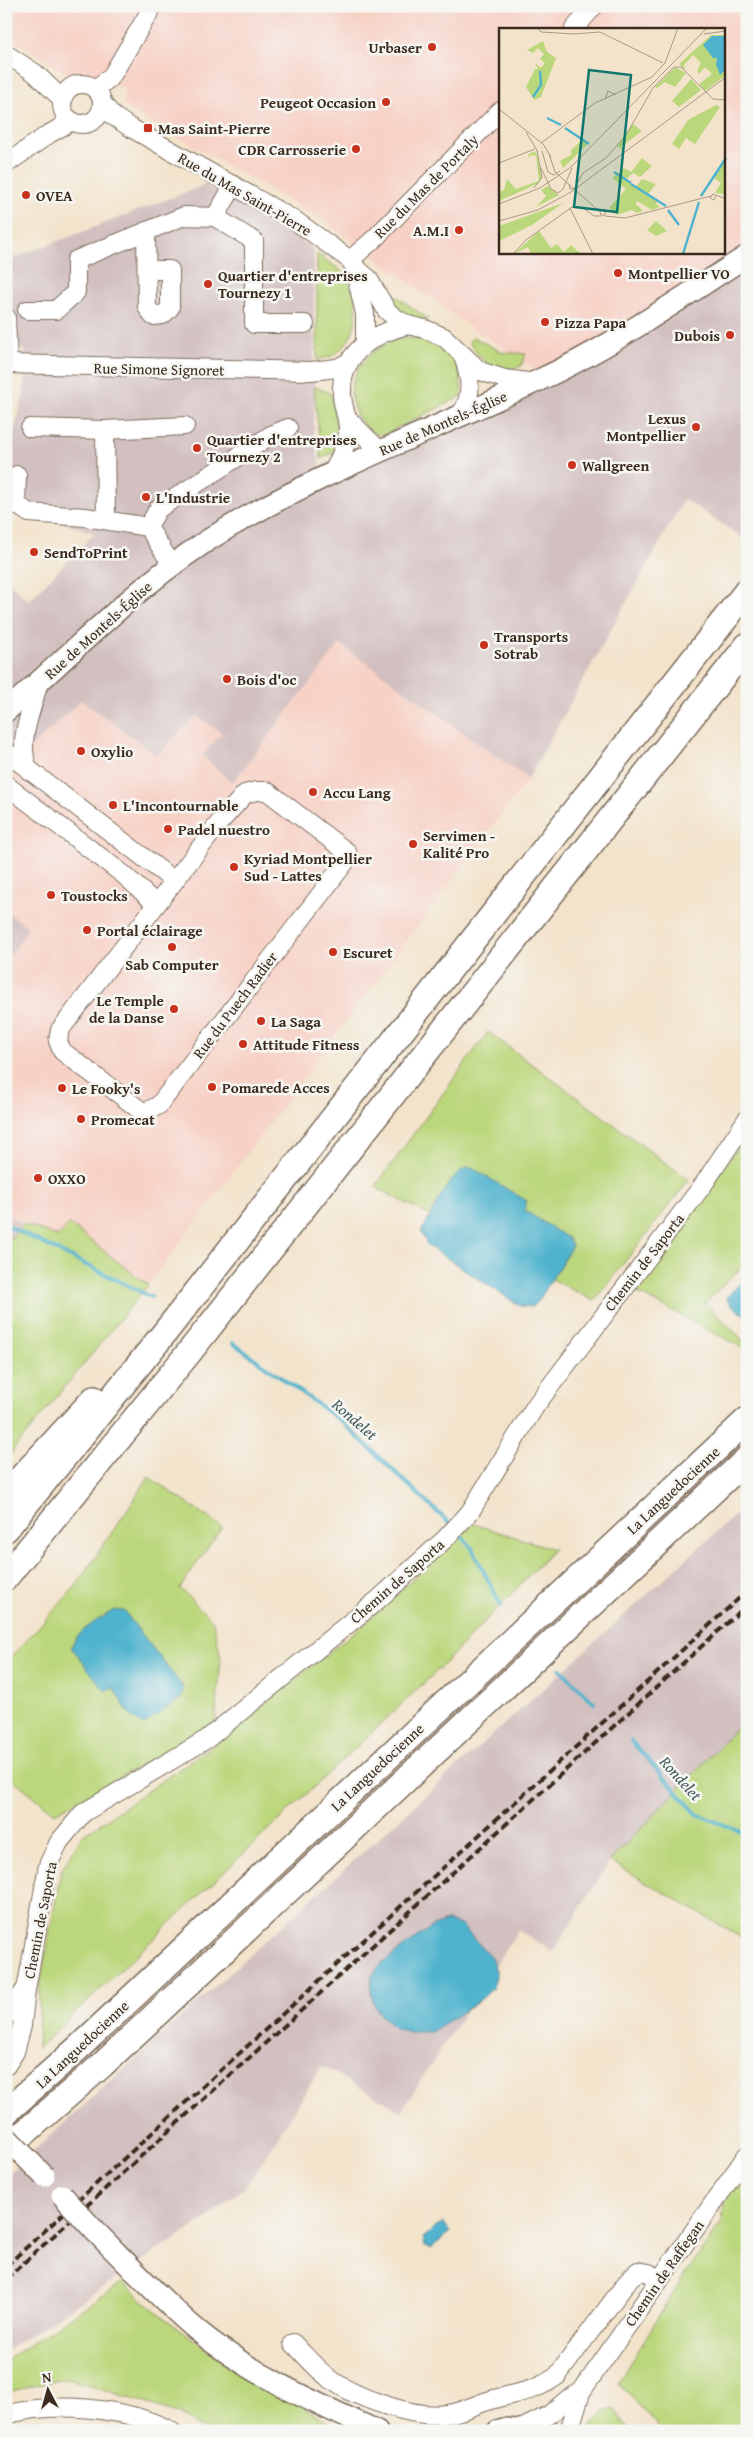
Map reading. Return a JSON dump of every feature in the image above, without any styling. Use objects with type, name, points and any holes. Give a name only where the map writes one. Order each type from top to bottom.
[{"type":"highway","points":[[6,1529],[166,1331],[747,591]]},
{"type":"highway","points":[[6,1588],[65,1508],[747,646]]},
{"type":"highway","points":[[6,1494],[82,1410],[166,1331]]},
{"type":"highway","name":"La Languedocienne","points":[[6,2112],[93,2034],[747,1420]]},
{"type":"highway","name":"La Languedocienne","points":[[6,2149],[102,2065],[747,1459]]},
{"type":"highway","points":[[6,1577],[65,1508]]},
{"type":"main road","name":"Rue de Montels-Église","points":[[6,712],[73,650],[172,564],[225,529],[333,472],[535,382],[612,342],[747,256]]},
{"type":"main road","points":[[6,2137],[163,2300],[199,2332],[241,2361],[296,2394],[377,2431]]},
{"type":"main road","points":[[498,2431],[524,2430]]},
{"type":"street","points":[[35,73],[67,112],[84,124],[98,104],[111,77],[153,6]]},
{"type":"street","points":[[575,28],[594,6]]},
{"type":"street","points":[[6,54],[35,73],[76,85],[90,85],[98,104]]},
{"type":"street","points":[[6,164],[49,134],[67,112],[67,91],[76,85]]},
{"type":"street","name":"Rue du Mas Saint-Pierre","points":[[98,104],[131,128],[296,220],[352,263],[368,278],[387,311],[408,326]]},
{"type":"street","name":"Rue du Mas de Portaly","points":[[352,263],[499,112]]},
{"type":"street","points":[[216,217],[234,185]]},
{"type":"street","points":[[27,310],[56,310],[76,292],[76,260],[184,216],[216,217],[254,241],[254,324],[305,324]]},
{"type":"street","points":[[146,231],[147,270]]},
{"type":"street","points":[[352,263],[365,314],[365,343]]},
{"type":"street","points":[[6,317],[7,364]]},
{"type":"street","name":"Rue du Mas Saint-Pierre","points":[[347,363],[365,343],[386,331],[408,326],[425,329],[444,337],[480,371],[492,376],[535,382]]},
{"type":"street","name":"Rue du Mas Saint-Pierre","points":[[461,414],[469,400],[470,387],[468,370],[462,355]]},
{"type":"street","points":[[333,472],[345,445],[347,418],[342,393],[347,363]]},
{"type":"street","name":"Rue Simone Signoret","points":[[7,364],[311,372],[337,368],[347,363]]},
{"type":"street","points":[[311,372],[342,393]]},
{"type":"street","points":[[347,418],[380,451]]},
{"type":"street","points":[[30,428],[105,430],[185,426]]},
{"type":"street","points":[[148,526],[158,509],[271,435],[288,428]]},
{"type":"street","points":[[105,430],[106,520]]},
{"type":"street","points":[[17,476],[16,504],[29,514],[106,520],[148,526],[172,564]]},
{"type":"street","points":[[29,771],[23,757],[24,733],[38,684]]},
{"type":"street","points":[[6,752],[173,880]]},
{"type":"street","points":[[6,785],[124,875],[156,904]]},
{"type":"street","name":"Rue du Puech Radier","points":[[267,791],[346,852],[346,861],[159,1105],[144,1112],[62,1051],[58,1041],[63,1024],[156,904],[173,880],[245,794],[267,791]]},
{"type":"street","name":"Chemin de Saporta","points":[[6,2066],[14,2052],[22,2026],[26,1990],[48,1865],[58,1842],[83,1813],[207,1738],[380,1598],[445,1539],[470,1512],[536,1405],[704,1185],[747,1119]]},
{"type":"street","points":[[6,2016],[26,1990]]},
{"type":"street","name":"Chemin de Raffegan","points":[[569,2431],[581,2392],[747,2155]]},
{"type":"street","points":[[294,2344],[328,2378],[364,2397],[421,2414],[447,2414],[492,2399],[519,2395],[543,2386],[557,2376],[638,2270],[649,2273],[659,2280]]},
{"type":"street","name":"Chemin de Raffegan","points":[[524,2430],[581,2392]]},
{"type":"street","points":[[6,2415],[25,2409],[67,2408],[102,2411],[131,2416],[171,2431]]},
{"type":"shaded area","points":[[6,6],[747,6],[747,254],[542,374],[462,321],[315,215],[128,109],[124,105],[124,87],[77,80],[6,35]]},
{"type":"shaded area","points":[[205,185],[295,236],[314,250],[314,438],[320,466],[542,374],[747,254],[747,541],[684,499],[528,779],[340,644],[232,783],[202,755],[222,733],[196,716],[157,755],[81,700],[6,771],[6,579],[29,601],[94,533],[6,505],[6,462],[24,393],[25,352],[19,346],[16,322],[6,280],[6,261]]},
{"type":"shaded area","points":[[340,644],[528,779],[148,1285],[69,1224],[58,1238],[6,1215],[6,962],[29,928],[6,911],[6,771],[81,700],[157,755],[195,716],[222,733],[232,783]]},
{"type":"shaded area","points":[[6,911],[29,928],[6,962]]},
{"type":"shaded area","points":[[6,1215],[24,1224],[6,1243]]},
{"type":"shaded area","points":[[747,1504],[747,1717],[610,1861],[553,1952],[518,1930],[401,2111],[322,2066],[248,2184],[207,2218],[6,2351],[6,2176]]},
{"type":"green space","points":[[317,254],[340,270],[347,279],[353,290],[356,314],[355,325],[344,346],[333,355],[317,360]]},
{"type":"green space","points":[[379,284],[428,319],[418,320],[410,318],[398,311]]},
{"type":"green space","points":[[473,337],[502,352],[526,354],[521,366],[505,369],[491,366],[479,356],[469,342]]},
{"type":"green space","points":[[406,338],[429,343],[450,355],[458,368],[462,396],[383,435],[377,434],[370,431],[364,425],[355,411],[352,397],[353,383],[358,370],[377,349],[391,342]]},
{"type":"green space","points":[[314,386],[331,394],[336,423],[336,445],[334,452],[321,459]]},
{"type":"green space","points":[[488,1032],[689,1180],[594,1301],[375,1187]]},
{"type":"green space","points":[[747,1134],[747,1262],[705,1303],[747,1344],[747,1350],[632,1290],[706,1193]]},
{"type":"green space","points":[[24,1224],[58,1237],[69,1224],[148,1285],[6,1459],[6,1243]]},
{"type":"green space","points":[[149,1477],[222,1527],[180,1588],[213,1621],[221,1659],[215,1724],[55,1813],[6,1774],[6,1663],[76,1586]]},
{"type":"green space","points":[[473,1524],[554,1549],[443,1665],[38,2048],[40,1984],[61,1871],[82,1836],[211,1747],[363,1625]]},
{"type":"green space","points":[[747,1717],[747,1941],[610,1861]]},
{"type":"green space","points":[[747,2167],[747,2431],[662,2431],[618,2382],[686,2273],[722,2222],[725,2195]]},
{"type":"green space","points":[[123,2282],[156,2312],[230,2366],[345,2431],[207,2431],[180,2414],[68,2378],[6,2394],[6,2360]]},
{"type":"green space","points":[[614,2408],[630,2431],[592,2431],[592,2425],[604,2411]]},
{"type":"water","points":[[468,1167],[527,1201],[524,1210],[568,1238],[572,1246],[538,1302],[532,1307],[520,1306],[428,1246],[421,1232],[448,1185],[454,1177]]},
{"type":"water","points":[[747,1277],[747,1317],[730,1304],[726,1297]]},
{"type":"water","points":[[114,1610],[124,1611],[183,1687],[182,1697],[144,1725],[130,1714],[113,1687],[105,1691],[71,1647],[84,1630]]},
{"type":"water","points":[[447,1921],[461,1925],[491,1957],[497,1973],[493,1988],[478,2002],[431,2032],[409,2032],[394,2028],[379,2013],[373,2002],[371,1992],[372,1975],[382,1963],[433,1926]]},
{"type":"water","points":[[443,2222],[451,2232],[431,2248],[425,2246],[423,2238]]},
{"type":"waterway","name":"Rondelet","points":[[6,1225],[151,1297]]},
{"type":"waterway","name":"Rondelet","points":[[233,1343],[342,1422],[451,1525]]},
{"type":"waterway","points":[[461,1535],[472,1548],[501,1606]]},
{"type":"waterway","points":[[560,1669],[594,1703]]},
{"type":"waterway","name":"Rondelet","points":[[631,1741],[697,1814],[747,1834]]},
{"type":"railway","points":[[6,2266],[747,1591]]},
{"type":"railway","points":[[6,2279],[747,1605]]},
{"type":"place","name":"Urbaser","points":[[432,47]]},
{"type":"place","name":"Peugeot Occasion","points":[[386,102]]},
{"type":"place","name":"Mas Saint-Pierre","points":[[148,128]]},
{"type":"place","name":"CDR Carrosserie","points":[[356,149]]},
{"type":"place","name":"OVEA","points":[[26,195]]},
{"type":"place","name":"A.M.I","points":[[459,230]]},
{"type":"place","name":"Montpellier VO","points":[[618,273]]},
{"type":"place","name":"Quartier d'entreprises Tournezy 1","points":[[208,284]]},
{"type":"place","name":"Pizza Papa","points":[[545,322]]},
{"type":"place","name":"Dubois","points":[[730,335]]},
{"type":"place","name":"Lexus Montpellier","points":[[696,427]]},
{"type":"place","name":"Quartier d'entreprises Tournezy 2","points":[[197,448]]},
{"type":"place","name":"Wallgreen","points":[[572,465]]},
{"type":"place","name":"L'Industrie","points":[[146,497]]},
{"type":"place","name":"SendToPrint","points":[[34,552]]},
{"type":"place","name":"Transports Sotrab","points":[[484,645]]},
{"type":"place","name":"Bois d'oc","points":[[227,679]]},
{"type":"place","name":"Oxylio","points":[[81,751]]},
{"type":"place","name":"Accu Lang","points":[[313,792]]},
{"type":"place","name":"L'Incontournable","points":[[113,805]]},
{"type":"place","name":"Padel nuestro","points":[[168,829]]},
{"type":"place","name":"Servimen - Kalité Pro","points":[[413,844]]},
{"type":"place","name":"Kyriad Montpellier Sud - Lattes","points":[[234,867]]},
{"type":"place","name":"Toustocks","points":[[51,895]]},
{"type":"place","name":"Portal éclairage","points":[[87,930]]},
{"type":"place","name":"Sab Computer","points":[[172,947]]},
{"type":"place","name":"Escuret","points":[[333,952]]},
{"type":"place","name":"Le Temple de la Danse","points":[[174,1009]]},
{"type":"place","name":"La Saga","points":[[261,1021]]},
{"type":"place","name":"Attitude Fitness","points":[[243,1044]]},
{"type":"place","name":"Pomarede Acces","points":[[212,1087]]},
{"type":"place","name":"Le Fooky's","points":[[62,1088]]},
{"type":"place","name":"Promecat","points":[[81,1119]]},
{"type":"place","name":"OXXO","points":[[38,1178]]}]
